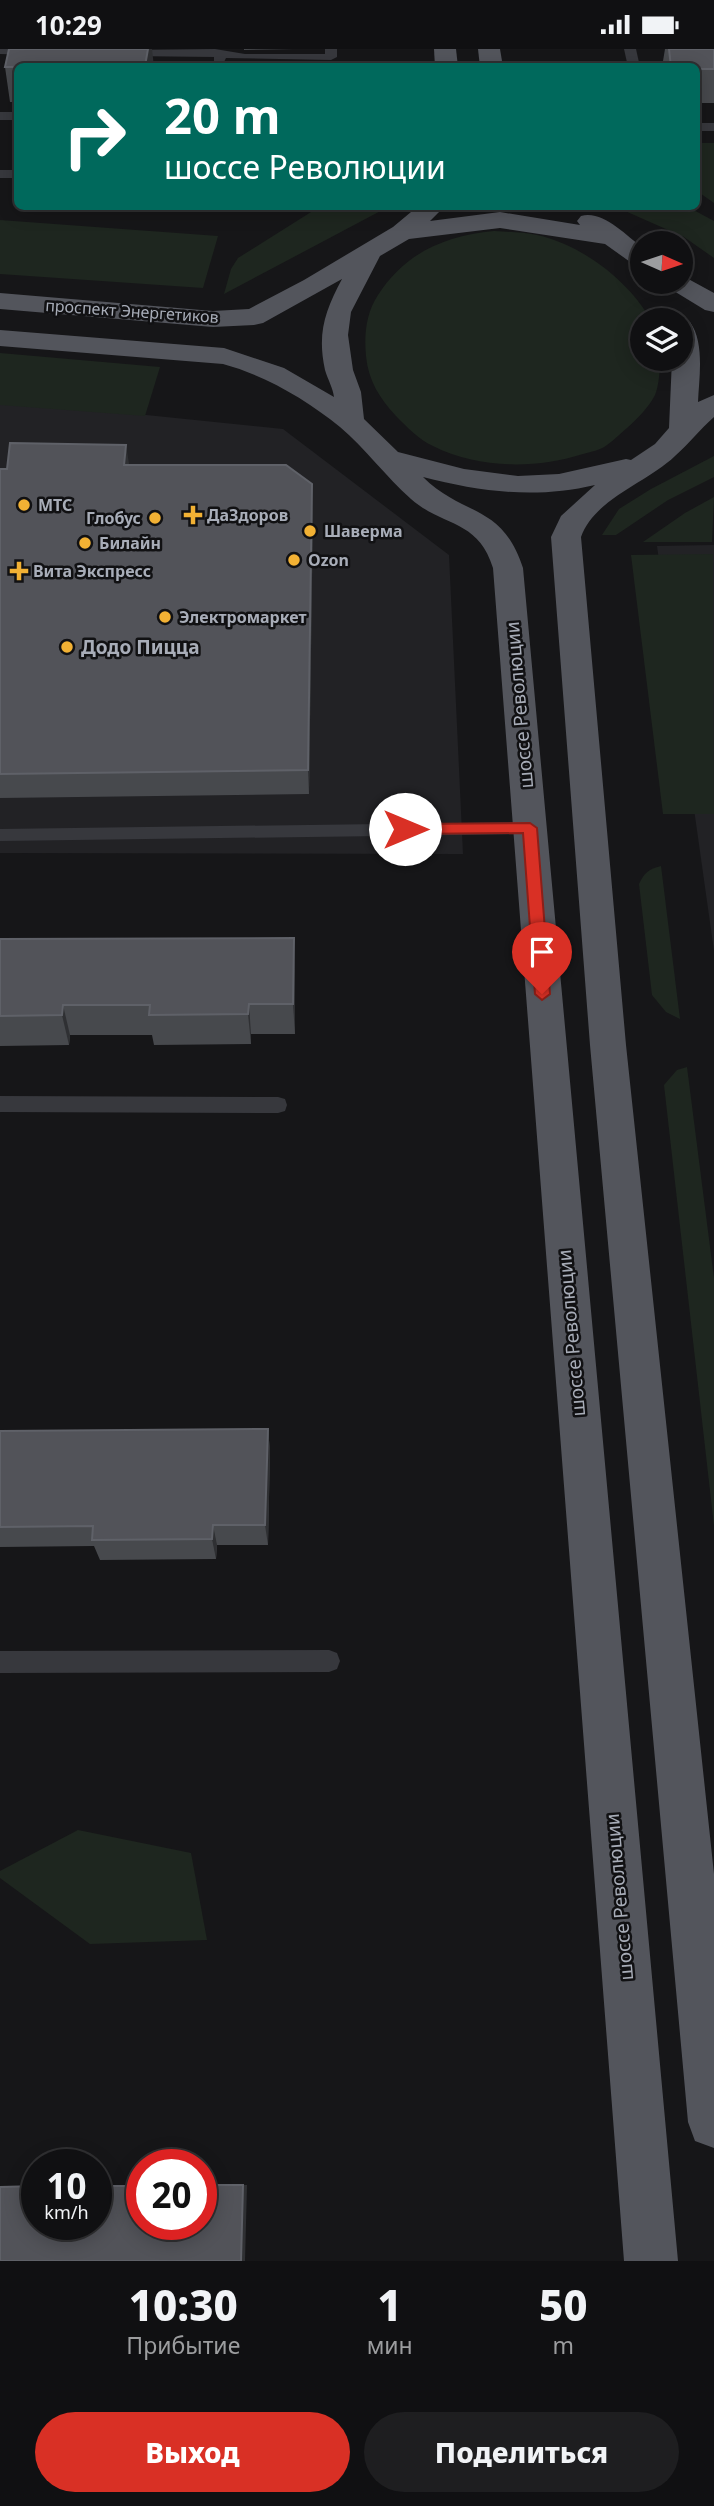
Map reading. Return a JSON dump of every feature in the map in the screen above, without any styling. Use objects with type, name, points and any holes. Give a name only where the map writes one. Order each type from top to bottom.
[{"type":"main road","points":[[350,421],[335,335],[338,312],[371,249],[402,232],[428,210]]},
{"type":"main road","points":[[571,210],[630,250]]},
{"type":"main road","points":[[402,232],[500,220],[611,237]]},
{"type":"main road","name":"проспект Энергетиков","points":[[0,301],[213,319],[254,317],[313,286],[371,249]]},
{"type":"main road","points":[[693,291],[714,304]]},
{"type":"main road","name":"проспект Энергетиков","points":[[0,338],[224,356],[250,362],[272,370],[350,421]]},
{"type":"main road","points":[[683,429],[685,371]]},
{"type":"main road","points":[[683,429],[714,403]]},
{"type":"main road","name":"шоссе Революции","points":[[350,421],[363,437],[391,460],[423,494],[485,528],[501,546],[508,568],[651,2261]]},
{"type":"main road","name":"шоссе Революции","points":[[683,429],[665,450],[597,497],[571,523],[566,537],[566,568],[608,1045],[714,2122]]},
{"type":"main road","name":"шоссе Революции","points":[[391,460],[448,475],[536,485],[567,482],[642,464]]},
{"type":"lane","points":[[110,53],[221,51],[245,57],[331,57],[331,49]]},
{"type":"lane","points":[[0,51],[41,52]]},
{"type":"lane","points":[[0,835],[530,828]]},
{"type":"lane","points":[[0,1104],[278,1105]]},
{"type":"lane","points":[[0,1662],[329,1661]]},
{"type":"shaded area","points":[[700,143],[714,143],[714,203],[700,193]]},
{"type":"shaded area","points":[[314,210],[382,210],[224,294],[231,269],[238,258]]},
{"type":"shaded area","points":[[623,210],[694,210],[714,221],[714,258],[693,243],[693,231],[670,231]]},
{"type":"shaded area","points":[[0,220],[218,236],[203,288],[0,274]]},
{"type":"shaded area","points":[[494,231],[537,235],[571,247],[617,278],[643,308],[630,308],[630,371],[659,371],[655,395],[635,421],[602,448],[565,459],[527,464],[488,463],[469,459],[450,454],[418,436],[390,410],[380,396],[369,373],[365,348],[368,317],[378,295],[389,280],[414,257],[443,242]]},
{"type":"shaded area","points":[[0,353],[160,367],[145,416],[0,405]]},
{"type":"shaded area","points":[[0,400],[283,429],[449,555],[463,854],[0,853]]},
{"type":"shaded area","points":[[714,456],[714,477],[668,500],[616,535],[602,535],[619,509]]},
{"type":"shaded area","points":[[714,497],[712,542],[643,542],[685,513]]},
{"type":"shaded area","points":[[714,545],[714,951],[657,546]]},
{"type":"shaded area","points":[[713,554],[714,814],[663,814],[631,555]]},
{"type":"shaded area","points":[[661,866],[680,1019],[666,1012],[652,995],[639,884],[647,872]]},
{"type":"shaded area","points":[[687,1067],[714,1278],[714,1526],[664,1085],[677,1070]]},
{"type":"shaded area","points":[[78,1830],[191,1853],[207,1940],[90,1944],[0,1878],[0,1871]]},
{"type":"building","points":[[9,49],[148,49],[146,63],[14,63],[14,67],[5,67]]},
{"type":"building","points":[[669,49],[714,49],[714,69],[700,69],[700,63],[671,63]]},
{"type":"building","points":[[10,443],[126,445],[124,465],[286,465],[312,484],[308,770],[0,774],[0,469],[7,469]]},
{"type":"building","points":[[294,938],[293,1004],[249,1004],[248,1014],[149,1015],[150,1005],[63,1005],[62,1015],[0,1016],[0,939]]},
{"type":"building","points":[[268,1429],[265,1525],[213,1525],[212,1539],[92,1540],[93,1526],[0,1527],[0,1431]]},
{"type":"building","points":[[217,2185],[243,2185],[241,2261],[0,2261],[0,2187],[21,2186],[21,2240],[112,2240],[112,2186],[126,2186],[126,2240],[217,2240]]},
{"type":"place","name":"МТС","points":[[24,505]]},
{"type":"place","name":"ДаЗдоров","points":[[193,515]]},
{"type":"place","name":"Глобус","points":[[155,518]]},
{"type":"place","name":"Шаверма","points":[[310,531]]},
{"type":"place","name":"Билайн","points":[[85,543]]},
{"type":"place","name":"Ozon","points":[[294,560]]},
{"type":"place","name":"Вита Экспресс","points":[[19,571]]},
{"type":"place","name":"Электромаркет","points":[[165,617]]},
{"type":"place","name":"Додо Пицца","points":[[67,647]]},
{"type":"route","points":[[405,829],[530,828],[542,994]]}]
